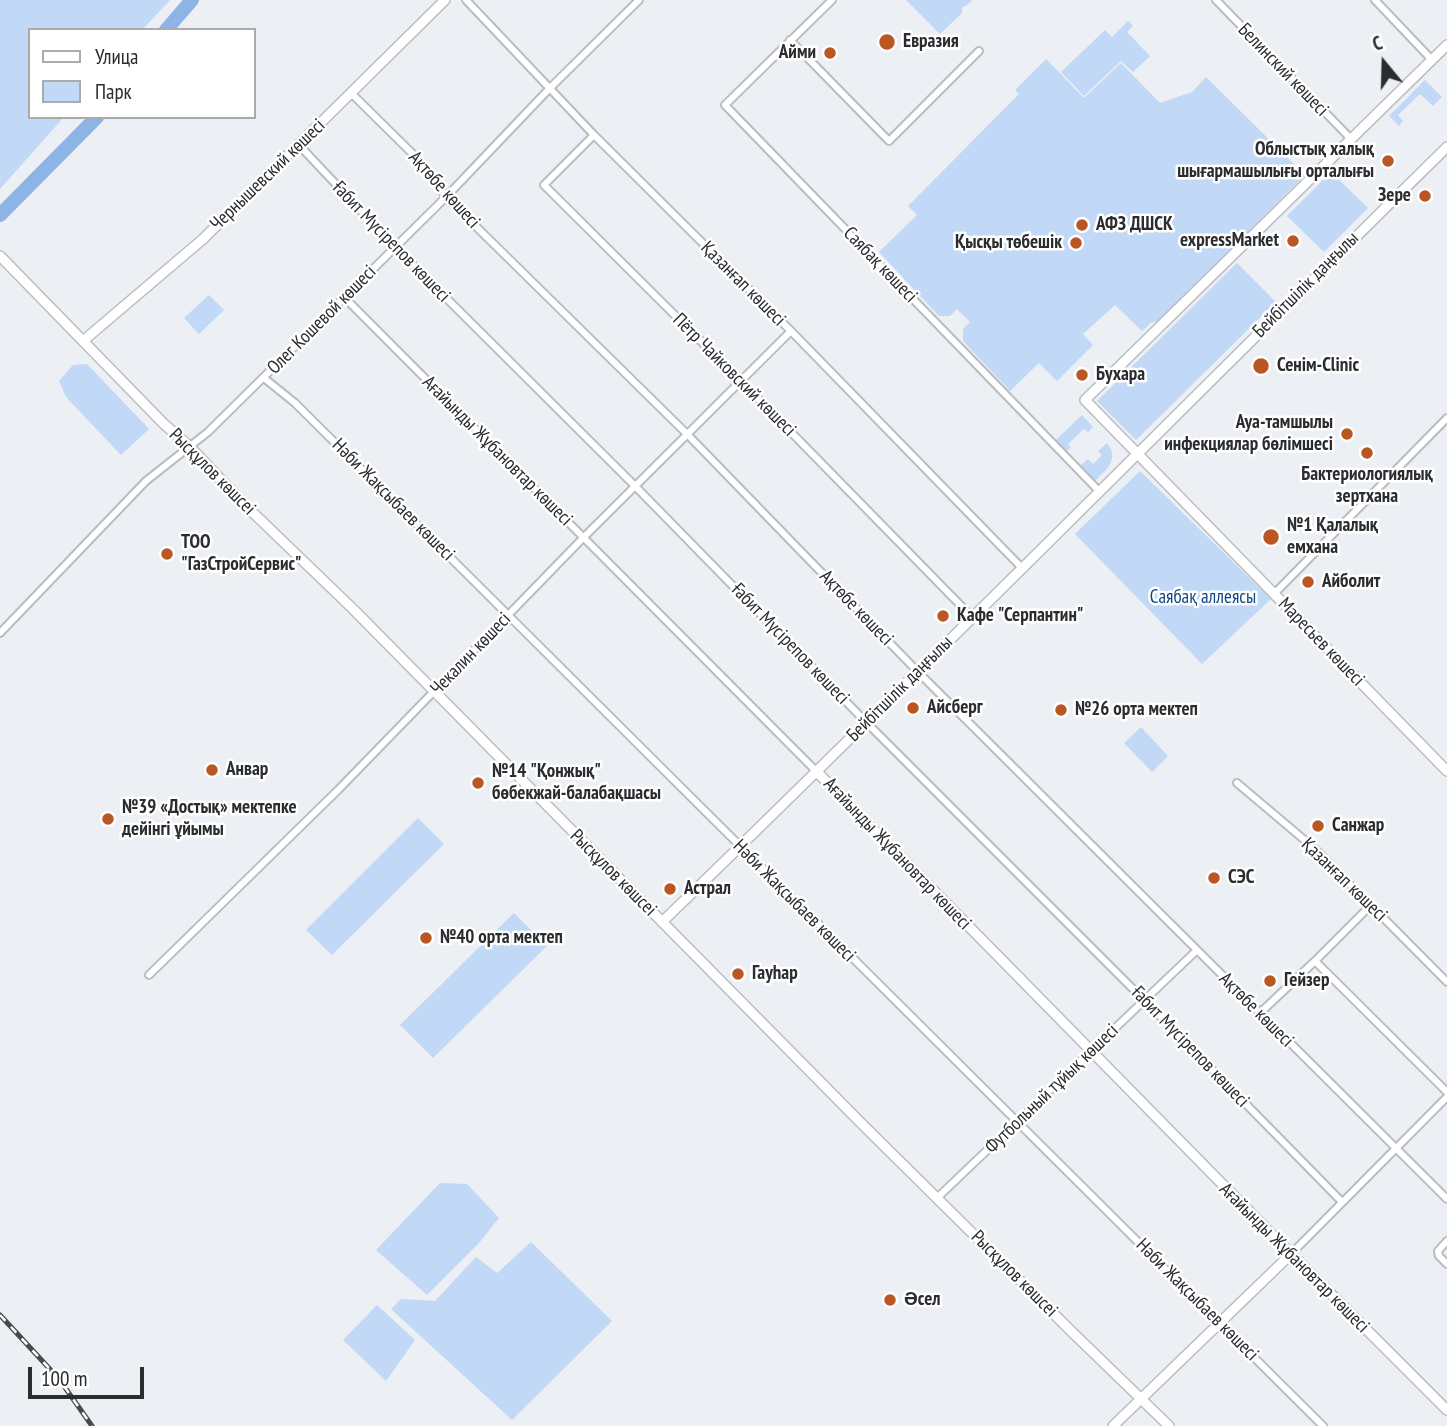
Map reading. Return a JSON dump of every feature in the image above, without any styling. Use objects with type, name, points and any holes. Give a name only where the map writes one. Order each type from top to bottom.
[{"type":"street","name":"Чернышевский көшесі","points":[[83,341],[203,239],[445,0]]},
{"type":"street","name":"Қазанғап көшесі","points":[[466,0],[594,135],[791,331],[1022,568]]},
{"type":"street","name":"Олег Кошевой көшесі","points":[[0,633],[137,490],[208,432],[264,378],[639,0]]},
{"type":"street","name":"Саябақ көшесі","points":[[832,0],[725,105],[1099,491]]},
{"type":"street","name":"Белинский көшесі","points":[[1216,0],[1351,139]]},
{"type":"street","points":[[1375,0],[1432,60]]},
{"type":"street","points":[[790,40],[889,141],[979,51]]},
{"type":"street","points":[[1136,454],[1085,400],[1447,45]]},
{"type":"street","name":"Ақтөбе көшесі","points":[[352,94],[423,164],[446,197],[687,434],[918,672],[1447,1199]]},
{"type":"street","name":"Пётр Чайковский көшесі","points":[[594,135],[544,186],[741,381],[972,618]]},
{"type":"street","name":"Ғабит Мүсірепов көшесі","points":[[299,145],[395,247],[635,486],[1342,1202]]},
{"type":"street","name":"Бейбітшілік даңғылы","points":[[662,922],[867,723],[1447,147]]},
{"type":"street","name":"Рысқұлов көшсеі","points":[[0,257],[937,1198],[1169,1426]]},
{"type":"street","name":"Ағайынды Жұбановтар көшесі","points":[[345,298],[1447,1410]]},
{"type":"street","name":"Чекалин көшесі","points":[[149,975],[330,798],[583,538],[791,331]]},
{"type":"street","name":"Нәби Жақсыбаев көшесі","points":[[264,378],[295,403],[1322,1426]]},
{"type":"street","points":[[1274,594],[1447,418]]},
{"type":"street","name":"Маресьев көшесі","points":[[1136,454],[1447,771]]},
{"type":"street","name":"Қазанғап көшесі","points":[[1237,783],[1314,848],[1447,982]]},
{"type":"street","points":[[1261,1013],[1370,906]]},
{"type":"street","name":"Футбольный тұйық көшесі","points":[[937,1198],[1196,951]]},
{"type":"street","points":[[1113,1426],[1221,1323],[1447,1094],[1315,961]]},
{"type":"street","points":[[1447,1241],[1438,1251],[1447,1264]]},
{"type":"green space","points":[[0,0],[170,0],[144,28],[28,28],[28,119],[62,119],[0,189]]},
{"type":"green space","points":[[906,0],[972,0],[962,7],[962,13],[940,34]]},
{"type":"green space","points":[[1128,21],[1133,26],[1127,32],[1150,56],[1133,72],[1121,61],[1084,96],[1061,72],[1105,30],[1112,37]]},
{"type":"green space","name":"АФЗ ДШСК","points":[[1046,59],[1084,98],[1121,63],[1160,103],[1192,92],[1206,77],[1305,175],[1159,322],[1152,322],[1142,331],[1115,305],[1083,334],[1093,345],[1057,381],[1039,363],[1010,391],[963,341],[963,329],[970,322],[957,309],[950,316],[939,316],[879,252],[917,215],[908,206],[1019,94],[1015,90]]},
{"type":"green space","points":[[1425,80],[1442,97],[1433,106],[1420,94],[1398,115],[1403,121],[1399,126],[1389,116]]},
{"type":"green space","points":[[1331,172],[1368,208],[1324,252],[1287,216]]},
{"type":"green space","points":[[1237,263],[1276,302],[1136,440],[1097,401]]},
{"type":"green space","points":[[209,295],[224,310],[199,334],[184,318]]},
{"type":"green space","points":[[87,364],[149,429],[121,455],[66,397],[59,381],[73,365]]},
{"type":"green space","points":[[1082,415],[1093,427],[1088,432],[1084,429],[1068,444],[1071,447],[1066,452],[1056,440]]},
{"type":"green space","points":[[1107,443],[1112,459],[1095,481],[1080,466],[1088,459],[1093,464],[1102,455],[1098,451]]},
{"type":"green space","name":"Саябақ аллеясы","points":[[1140,471],[1271,599],[1202,664],[1075,534]]},
{"type":"green space","points":[[1141,727],[1168,756],[1152,772],[1124,743]]},
{"type":"green space","points":[[418,818],[444,844],[332,955],[306,930]]},
{"type":"green space","points":[[514,913],[547,946],[433,1058],[400,1025]]},
{"type":"green space","points":[[440,1183],[467,1184],[499,1218],[479,1243],[427,1295],[376,1250]]},
{"type":"green space","points":[[531,1242],[612,1321],[512,1420],[391,1309],[401,1299],[435,1301],[476,1257],[497,1273]]},
{"type":"green space","points":[[377,1305],[415,1340],[386,1381],[343,1340]]},
{"type":"waterway","points":[[168,28],[192,0]]},
{"type":"waterway","points":[[0,215],[95,119]]},
{"type":"railway","points":[[0,1315],[59,1379],[92,1426]]},
{"type":"place","name":"Евразия","points":[[887,42]]},
{"type":"place","name":"Айми","points":[[830,53]]},
{"type":"place","name":"Облыстық халық шығармашылығы орталығы","points":[[1388,161]]},
{"type":"place","name":"Зере","points":[[1425,196]]},
{"type":"place","name":"АФЗ ДШСК","points":[[1082,225]]},
{"type":"place","name":"expressMarket","points":[[1293,241]]},
{"type":"place","name":"Қысқы төбешік","points":[[1076,243]]},
{"type":"place","name":"Сенім-Clinic","points":[[1261,366]]},
{"type":"place","name":"Бухара","points":[[1082,375]]},
{"type":"place","name":"Ауа-тамшылы инфекциялар бөлімшесі","points":[[1347,434]]},
{"type":"place","name":"Бактериологиялық зертхана","points":[[1367,453]]},
{"type":"place","name":"№1 Қалалық емхана","points":[[1271,537]]},
{"type":"place","name":"ТОО \"ГазСтройСервис\"","points":[[167,554]]},
{"type":"place","name":"Айболит","points":[[1308,582]]},
{"type":"place","name":"Кафе \"Серпантин\"","points":[[943,616]]},
{"type":"place","name":"Айсберг","points":[[913,708]]},
{"type":"place","name":"№26 орта мектеп","points":[[1061,710]]},
{"type":"place","name":"Анвар","points":[[212,770]]},
{"type":"place","name":"№14 \"Қонжық\" бөбекжай-балабақшасы","points":[[478,783]]},
{"type":"place","name":"№39 «Достық» мектепке дейінгі ұйымы","points":[[108,819]]},
{"type":"place","name":"Санжар","points":[[1318,826]]},
{"type":"place","name":"СЭС","points":[[1214,878]]},
{"type":"place","name":"Астрал","points":[[670,889]]},
{"type":"place","name":"№40 орта мектеп","points":[[426,938]]},
{"type":"place","name":"Гауhар","points":[[738,974]]},
{"type":"place","name":"Гейзер","points":[[1270,981]]},
{"type":"place","name":"Əсел","points":[[890,1300]]}]
